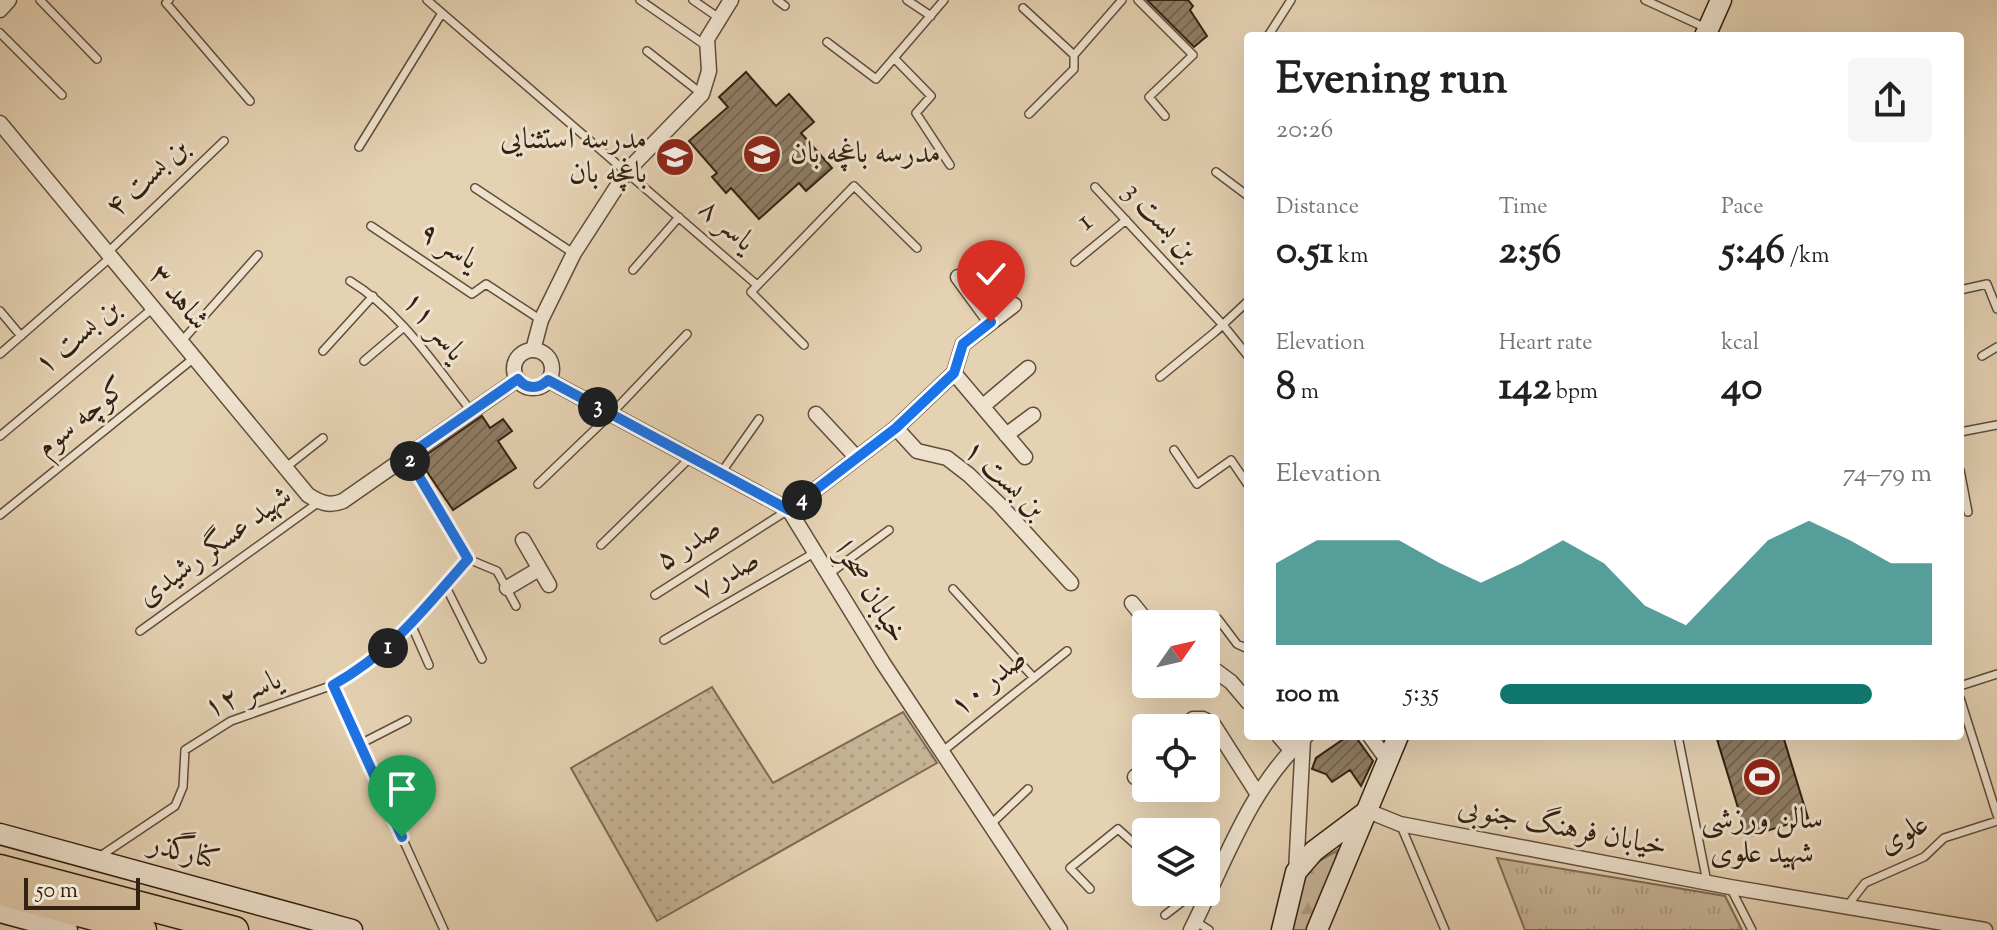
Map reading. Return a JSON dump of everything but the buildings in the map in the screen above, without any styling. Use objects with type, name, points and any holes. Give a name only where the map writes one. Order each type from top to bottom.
[{"type":"highway","points":[[0,868],[235,930]]},
{"type":"highway","points":[[0,892],[143,930]]},
{"type":"street","points":[[0,10],[9,0]]},
{"type":"street","points":[[533,350],[541,320],[574,253],[627,171],[702,94],[709,71],[708,40],[731,0]]},
{"type":"street","points":[[1706,32],[1721,0]]},
{"type":"street","name":"شاهد ۳","points":[[0,123],[285,468],[308,495],[319,502]]},
{"type":"street","points":[[958,277],[991,322]]},
{"type":"street","points":[[548,380],[789,510],[896,428],[954,373],[963,344],[1014,305]]},
{"type":"street","points":[[533,350],[543,353],[550,360],[552,370],[548,380],[536,387],[526,386],[518,379],[515,370],[517,360],[523,353],[533,350]]},
{"type":"street","points":[[983,406],[1028,368]]},
{"type":"street","points":[[954,373],[1025,457]]},
{"type":"street","points":[[319,502],[334,504],[343,501],[518,379]]},
{"type":"street","points":[[816,414],[857,458]]},
{"type":"street","points":[[1006,435],[1033,415]]},
{"type":"street","name":"بن بست ۱","points":[[896,428],[917,451],[947,458],[969,475],[1071,583]]},
{"type":"street","name":"خیابان صحرا","points":[[789,510],[941,753],[1060,930]]},
{"type":"street","points":[[523,540],[549,585]]},
{"type":"street","points":[[507,588],[539,569]]},
{"type":"street","points":[[1132,603],[1138,610]]},
{"type":"street","points":[[1220,674],[1244,697]]},
{"type":"street","points":[[1220,735],[1257,793]]},
{"type":"street","points":[[1282,740],[1291,750]]},
{"type":"street","points":[[1220,869],[1257,793],[1302,740]]},
{"type":"street","points":[[1282,930],[1296,872],[1305,740]]},
{"type":"street","points":[[1373,740],[1388,761]]},
{"type":"street","points":[[1317,930],[1396,740]]},
{"type":"street","points":[[1296,872],[1314,851],[1368,811]]},
{"type":"street","name":"خیابان فرهنگ جنوبی","points":[[1368,811],[1400,824],[1730,887],[1985,930]]},
{"type":"street","name":"کنارگذر","points":[[0,834],[352,930]]},
{"type":"street","points":[[1193,926],[1202,906]]},
{"type":"street","points":[[0,912],[67,930]]},
{"type":"lane","points":[[40,0],[97,59]]},
{"type":"lane","points":[[169,0],[166,3],[250,101]]},
{"type":"lane","name":"یاسر ۸","points":[[427,0],[757,285]]},
{"type":"lane","points":[[640,0],[708,40]]},
{"type":"lane","points":[[693,0],[719,18]]},
{"type":"lane","points":[[777,0],[785,6]]},
{"type":"lane","points":[[907,0],[931,16]]},
{"type":"lane","points":[[827,42],[876,79],[944,0]]},
{"type":"lane","points":[[1029,114],[1074,69],[1074,55],[1122,0]]},
{"type":"lane","points":[[1138,0],[1193,55],[1149,97],[1165,116]]},
{"type":"lane","points":[[1271,32],[1291,0]]},
{"type":"lane","points":[[1645,0],[1704,32]]},
{"type":"lane","points":[[1023,8],[1074,55]]},
{"type":"lane","points":[[359,147],[442,13]]},
{"type":"lane","points":[[0,33],[62,95]]},
{"type":"lane","points":[[647,51],[702,94]]},
{"type":"lane","points":[[894,58],[931,96],[916,113],[950,165]]},
{"type":"lane","name":"بن بست ۴","points":[[0,354],[109,255],[224,141]]},
{"type":"lane","points":[[1216,172],[1244,193]]},
{"type":"lane","points":[[804,345],[751,292],[854,186],[917,248]]},
{"type":"lane","name":"بن بست 3","points":[[1095,187],[1244,351]]},
{"type":"lane","points":[[475,188],[574,253]]},
{"type":"lane","points":[[633,270],[679,217]]},
{"type":"lane","name":"1","points":[[1075,262],[1126,220]]},
{"type":"lane","name":"یاسر ۹","points":[[371,226],[472,294],[486,284],[541,320]]},
{"type":"lane","points":[[181,342],[258,255]]},
{"type":"lane","name":"یاسر ۱۱","points":[[350,281],[373,296],[404,327],[472,412]]},
{"type":"lane","points":[[1964,289],[1987,284],[1997,309]]},
{"type":"lane","points":[[323,351],[373,296]]},
{"type":"lane","points":[[1160,377],[1244,305]]},
{"type":"lane","name":"بن بست ۱","points":[[0,436],[153,308]]},
{"type":"lane","points":[[0,311],[21,336]]},
{"type":"lane","points":[[364,361],[404,327]]},
{"type":"lane","points":[[538,484],[611,414],[687,334]]},
{"type":"lane","points":[[1982,356],[1997,347]]},
{"type":"lane","name":"کوچه سوم","points":[[0,515],[194,358]]},
{"type":"lane","points":[[721,473],[759,419]]},
{"type":"lane","points":[[1964,431],[1997,425]]},
{"type":"lane","points":[[285,468],[323,438]]},
{"type":"lane","points":[[1174,450],[1197,484],[1231,460],[1244,479]]},
{"type":"lane","points":[[407,456],[468,559],[497,571],[516,606]]},
{"type":"lane","points":[[601,545],[691,457]]},
{"type":"lane","points":[[1964,491],[1968,512]]},
{"type":"lane","name":"شهید عسگر رشیدی","points":[[140,631],[319,502]]},
{"type":"lane","name":"صدر ۵","points":[[655,595],[789,510]]},
{"type":"lane","points":[[828,575],[889,530]]},
{"type":"lane","name":"صدر ۷","points":[[664,640],[814,552]]},
{"type":"lane","name":"یاسر ۱۲","points":[[95,860],[175,806],[183,787],[185,750],[231,721],[333,685],[364,668],[399,638],[468,559]]},
{"type":"lane","points":[[445,585],[482,659]]},
{"type":"lane","points":[[953,589],[1034,678]]},
{"type":"lane","points":[[1220,622],[1237,644],[1244,647]]},
{"type":"lane","points":[[411,624],[429,665]]},
{"type":"lane","name":"صدر ۱۰","points":[[941,753],[1067,651]]},
{"type":"lane","points":[[1964,685],[1997,674]]},
{"type":"lane","points":[[333,685],[444,930]]},
{"type":"lane","points":[[1964,711],[1997,818]]},
{"type":"lane","points":[[360,744],[407,720]]},
{"type":"lane","points":[[1679,740],[1707,882]]},
{"type":"lane","points":[[990,825],[1028,789]]},
{"type":"lane","name":"علوی","points":[[1846,907],[1865,883],[1924,857],[1944,838],[1997,818]]},
{"type":"lane","points":[[1400,824],[1445,930]]},
{"type":"lane","points":[[1090,889],[1070,868],[1118,829],[1132,842]]},
{"type":"lane","points":[[1730,887],[1752,930]]},
{"type":"lane","points":[[1165,915],[1175,906]]},
{"type":"lane","points":[[1193,926],[1209,930]]},
{"type":"green space","points":[[712,687],[773,783],[903,712],[937,763],[657,921],[571,768]]},
{"type":"green space","points":[[1338,850],[1329,881],[1307,930],[1290,930],[1305,870]]},
{"type":"green space","points":[[1497,858],[1725,896],[1742,930],[1525,930]]},
{"type":"place","name":"مدرسه باغچه بان","points":[[762,154]]},
{"type":"place","name":"مدرسه استثنایی باغچه بان","points":[[675,157]]},
{"type":"place","name":"سالن ورزشی شهید علوی","points":[[1762,777]]},
{"type":"route","points":[[402,837],[333,685],[364,668],[399,638],[468,559],[407,456],[518,379],[526,386],[536,387],[548,380],[789,510],[896,428],[954,373],[963,344],[991,322]]}]
